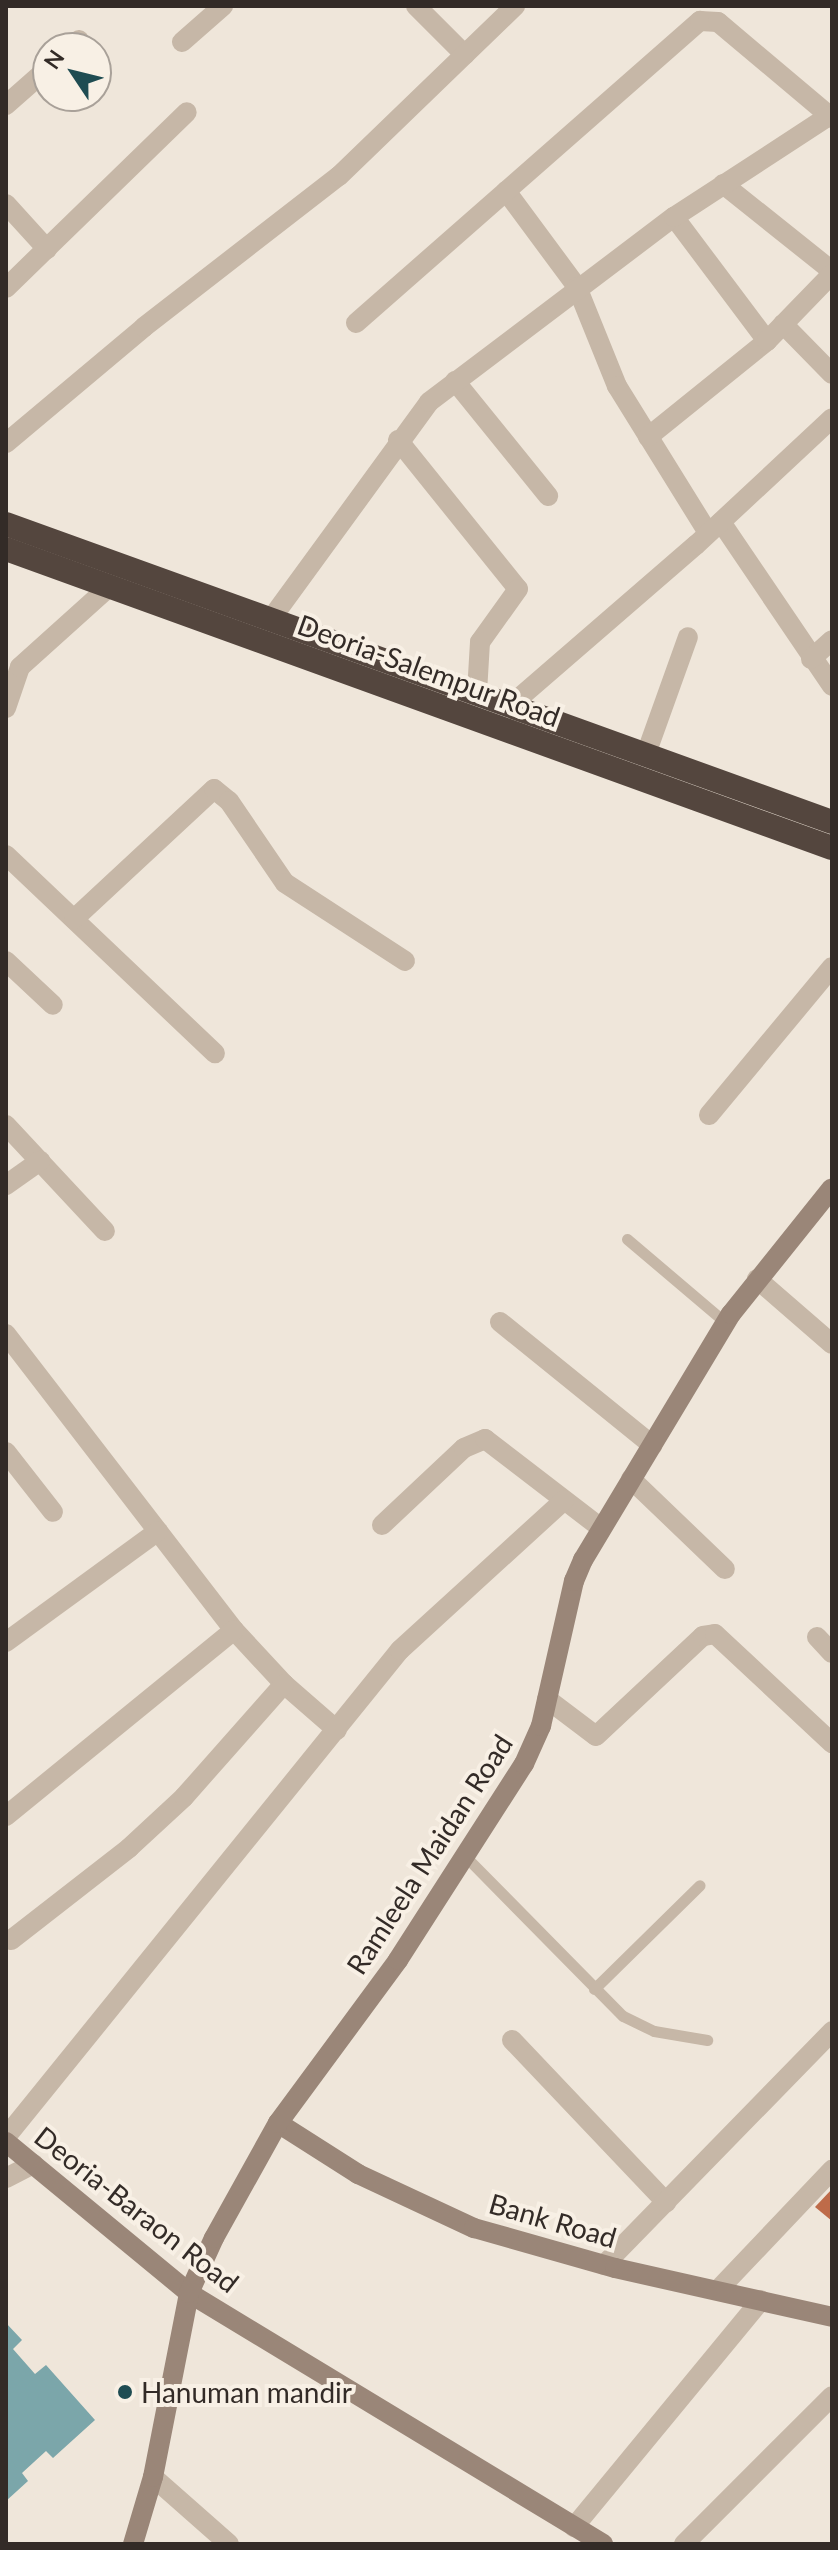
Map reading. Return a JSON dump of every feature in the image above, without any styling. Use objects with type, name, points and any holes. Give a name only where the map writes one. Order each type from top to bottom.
[{"type":"highway","name":"Deoria-Salempur Road","points":[[6,524],[832,822]]},
{"type":"highway","name":"Deoria-Salempur Road","points":[[6,549],[832,848]]},
{"type":"street","points":[[182,42],[223,6]]},
{"type":"street","points":[[416,6],[465,55]]},
{"type":"street","points":[[6,443],[144,327],[327,186],[515,6]]},
{"type":"street","points":[[271,619],[398,440],[455,381],[674,217],[831,117],[718,22],[700,21],[356,323]]},
{"type":"street","points":[[6,105],[32,82]]},
{"type":"street","points":[[6,288],[187,112]]},
{"type":"street","points":[[648,437],[767,341],[832,273],[723,184]]},
{"type":"street","points":[[506,191],[577,287],[617,386],[648,437],[832,686]]},
{"type":"street","points":[[6,204],[47,249]]},
{"type":"street","points":[[674,217],[767,341]]},
{"type":"street","points":[[783,324],[832,374]]},
{"type":"street","points":[[455,381],[548,496]]},
{"type":"street","points":[[511,705],[715,528],[832,418]]},
{"type":"street","points":[[398,440],[518,589],[480,642],[477,692]]},
{"type":"street","points":[[6,708],[20,667],[109,587]]},
{"type":"street","points":[[646,754],[688,637]]},
{"type":"street","points":[[811,659],[832,640]]},
{"type":"street","points":[[74,919],[214,789],[229,801],[285,883],[405,961]]},
{"type":"street","points":[[6,855],[215,1053]]},
{"type":"street","points":[[6,961],[53,1005]]},
{"type":"street","points":[[709,1115],[832,967]]},
{"type":"street","points":[[6,1125],[105,1231]]},
{"type":"street","points":[[6,1185],[40,1161]]},
{"type":"street","name":"Ramleela Maidan Road","points":[[133,2544],[153,2477],[189,2293],[278,2123],[466,1857],[524,1764],[547,1699],[574,1581],[601,1528],[726,1323],[757,1279],[832,1188]]},
{"type":"street","points":[[757,1279],[832,1344]]},
{"type":"street","points":[[500,1322],[652,1445]]},
{"type":"street","points":[[6,1334],[234,1630],[284,1684],[337,1730]]},
{"type":"street","points":[[382,1525],[464,1448],[485,1439],[601,1528]]},
{"type":"street","points":[[6,1452],[53,1512]]},
{"type":"street","points":[[631,1479],[725,1569]]},
{"type":"street","points":[[6,2139],[428,1621],[564,1500]]},
{"type":"street","points":[[6,1642],[158,1531]]},
{"type":"street","points":[[6,1816],[234,1630]]},
{"type":"street","points":[[547,1699],[596,1736],[703,1636],[715,1634],[832,1743]]},
{"type":"street","points":[[817,1637],[832,1653]]},
{"type":"street","points":[[11,1940],[151,1828],[284,1684]]},
{"type":"street","points":[[604,2265],[832,2031]]},
{"type":"street","points":[[512,2040],[666,2202]]},
{"type":"street","name":"Bank Road","points":[[278,2123],[358,2174],[474,2228],[604,2265],[832,2317]]},
{"type":"street","name":"Deoria-Baraon Road","points":[[6,2139],[189,2293],[603,2544]]},
{"type":"street","points":[[6,2178],[34,2164]]},
{"type":"street","points":[[718,2290],[832,2170]]},
{"type":"street","points":[[574,2527],[761,2300]]},
{"type":"street","points":[[684,2544],[832,2396]]},
{"type":"street","points":[[153,2477],[229,2544]]},
{"type":"lane","points":[[627,1239],[726,1323]]},
{"type":"lane","points":[[466,1857],[594,1989],[639,2026],[707,2040]]},
{"type":"lane","points":[[594,1989],[700,1885]]},
{"type":"water","points":[[6,2323],[22,2340],[13,2349],[35,2374],[46,2365],[95,2420],[53,2458],[46,2451],[22,2473],[28,2481],[6,2501]]},
{"type":"building","points":[[832,2189],[832,2221],[815,2207]]},
{"type":"place","name":"Hanuman mandir","points":[[125,2392]]}]
